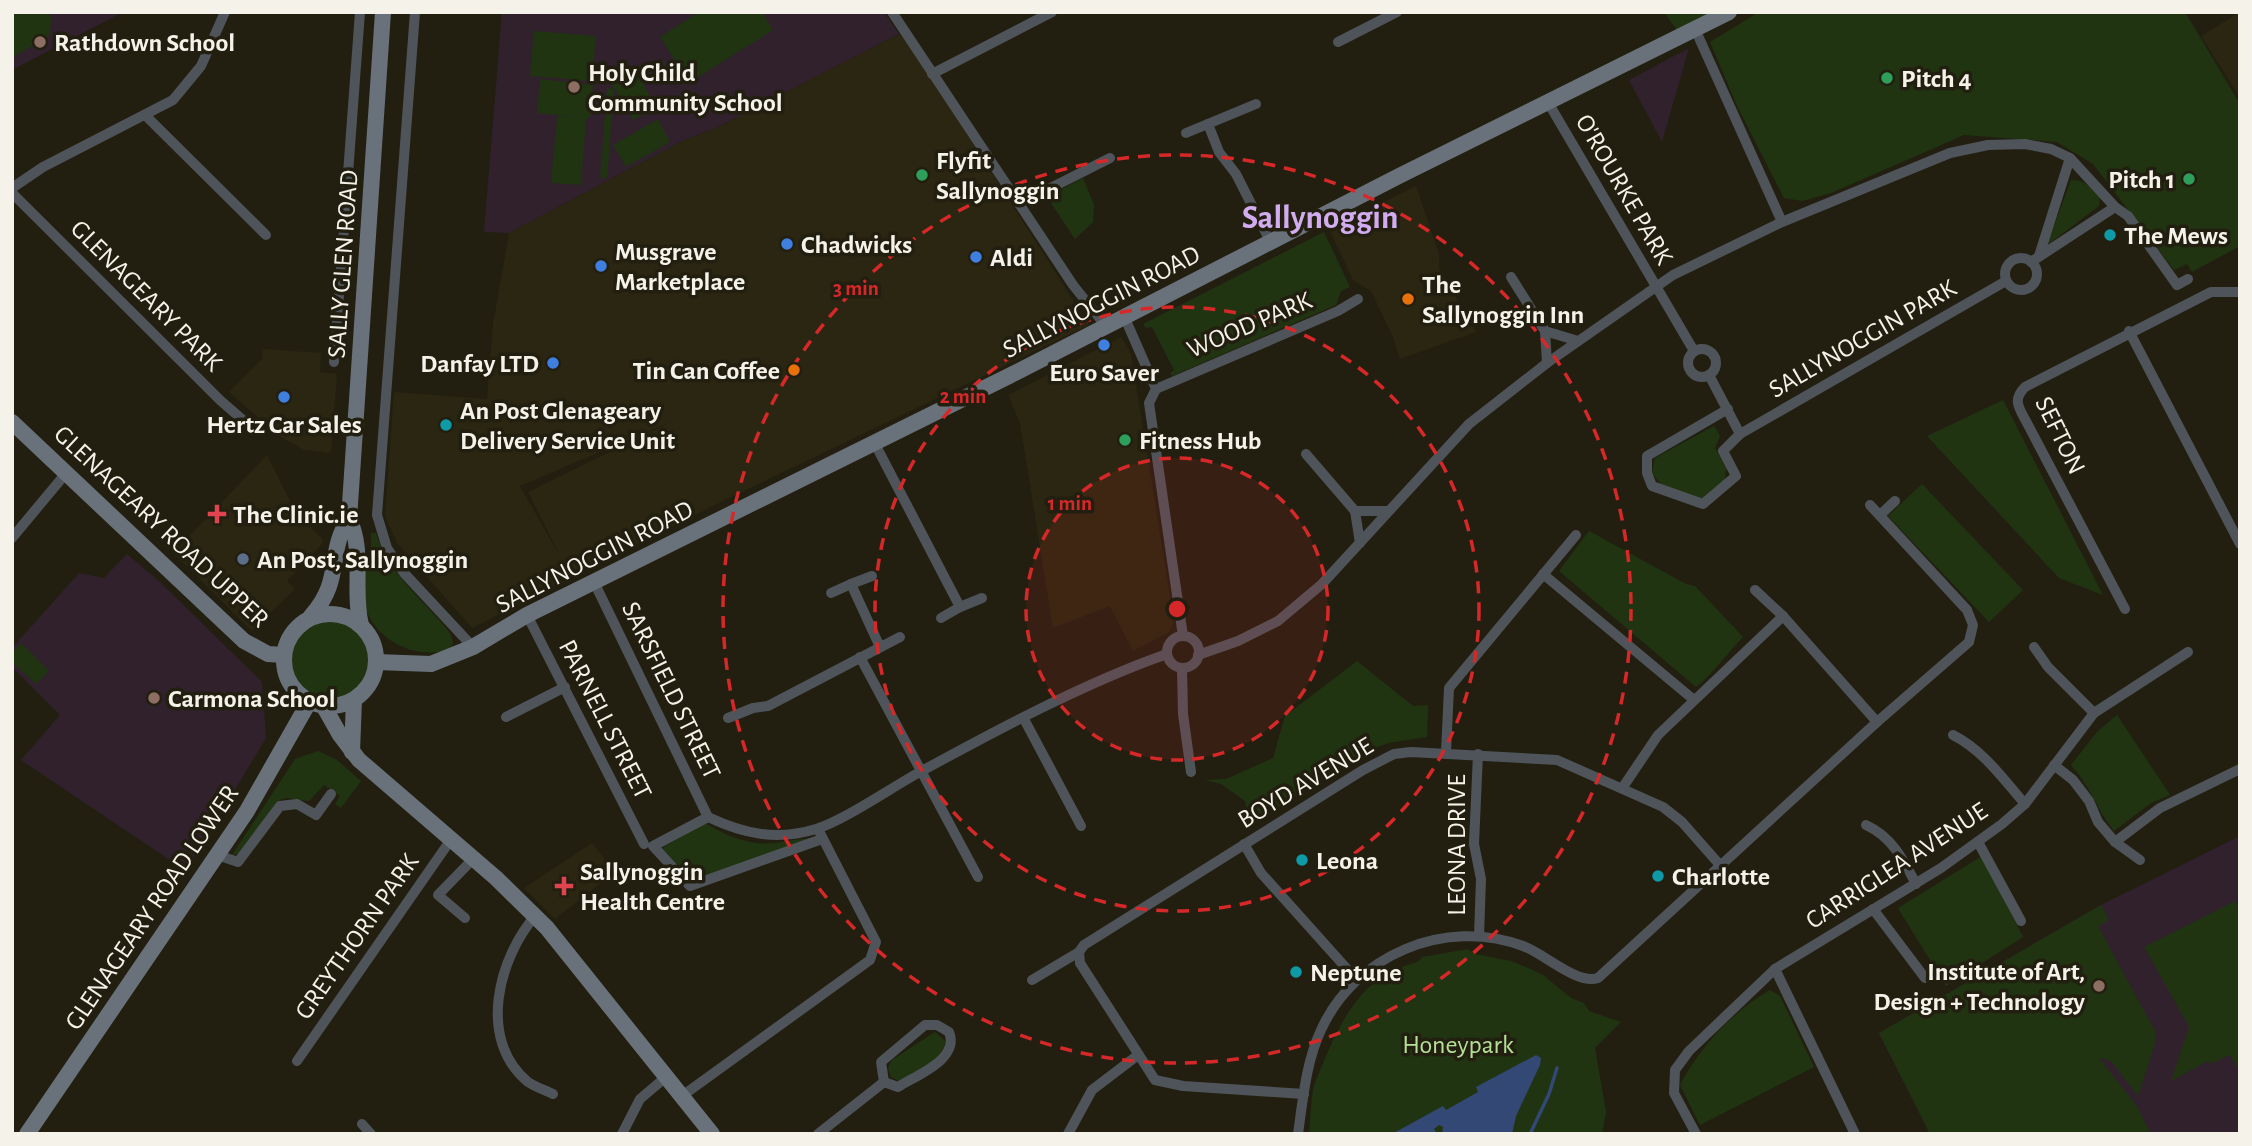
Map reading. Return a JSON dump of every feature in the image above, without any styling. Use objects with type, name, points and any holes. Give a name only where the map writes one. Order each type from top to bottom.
[{"type":"main road","name":"SALLY GLEN ROAD","points":[[361,625],[356,604],[356,534],[349,519],[383,12]]},
{"type":"main road","name":"SALLYNOGGIN ROAD","points":[[376,662],[431,664],[473,647],[527,615],[1729,12]]},
{"type":"main road","name":"GLENAGEARY ROAD UPPER","points":[[12,422],[244,641],[268,654],[284,655]]},
{"type":"main road","name":"SALLY GLEN ROAD","points":[[311,616],[328,594],[339,534],[349,519]]},
{"type":"main road","points":[[316,704],[340,706],[354,700],[369,686],[376,662],[371,639],[361,625],[339,614],[311,616],[291,635],[284,655],[288,680],[316,704],[352,752],[536,915],[712,1134]]},
{"type":"main road","points":[[352,752],[354,700]]},
{"type":"main road","name":"GLENAGEARY ROAD LOWER","points":[[27,1134],[316,704]]},
{"type":"street","name":"GLENAGEARY PARK","points":[[225,12],[201,66],[173,100],[43,167],[12,191],[251,427]]},
{"type":"street","points":[[334,362],[360,12]]},
{"type":"street","points":[[415,12],[377,515],[387,548],[404,573],[473,647]]},
{"type":"street","points":[[892,12],[1073,285],[1105,325]]},
{"type":"street","points":[[932,74],[1052,12]]},
{"type":"street","points":[[1338,42],[1397,12]]},
{"type":"street","points":[[1695,29],[1782,222]]},
{"type":"street","points":[[1186,132],[1256,104]]},
{"type":"street","name":"O'ROURKE PARK","points":[[1198,655],[1238,641],[1278,621],[1322,584],[1469,424],[1547,363],[1656,289],[1549,104]]},
{"type":"street","points":[[145,115],[266,235]]},
{"type":"street","points":[[1208,124],[1219,152],[1236,174],[1270,241]]},
{"type":"street","points":[[1694,351],[1656,289],[1673,275],[1782,222],[1962,150],[1988,145],[2025,144],[2051,149],[2070,158],[2115,207],[2128,215],[2177,285],[2188,279]]},
{"type":"street","points":[[1019,204],[1110,158]]},
{"type":"street","name":"SALLYNOGGIN PARK","points":[[2006,281],[2017,289],[2031,285],[2036,271],[2035,259],[2070,158]]},
{"type":"street","name":"SALLYNOGGIN PARK","points":[[2006,281],[2006,269],[2012,261],[2022,258],[2035,259],[2115,207]]},
{"type":"street","points":[[1511,278],[1545,331],[1547,363]]},
{"type":"street","name":"SALLYNOGGIN PARK","points":[[1740,434],[2006,281]]},
{"type":"street","name":"SEFTON","points":[[2125,609],[2016,402],[2025,387],[2129,331],[2211,292],[2240,292]]},
{"type":"street","name":"WOOD PARK","points":[[1156,389],[1338,311],[1358,299]]},
{"type":"street","points":[[1124,316],[1156,389],[1149,402],[1183,636]]},
{"type":"street","points":[[1545,331],[1578,341]]},
{"type":"street","points":[[2129,331],[2240,544]]},
{"type":"street","points":[[1706,349],[1714,356],[1716,364],[1709,375],[1700,377],[1689,370],[1688,359],[1694,351],[1706,349]]},
{"type":"street","points":[[1709,375],[1740,434],[1723,451],[1736,476],[1703,504],[1651,486],[1647,473],[1647,456],[1727,410]]},
{"type":"street","points":[[874,442],[960,607]]},
{"type":"street","points":[[1306,454],[1355,511],[1360,543]]},
{"type":"street","points":[[12,538],[67,472]]},
{"type":"street","points":[[1880,515],[1895,501]]},
{"type":"street","points":[[1298,1134],[1304,1094],[1321,1029],[1333,1008],[1356,979],[1404,947],[1445,938],[1479,936],[1522,946],[1557,962],[1579,979],[1589,981],[1600,977],[1684,902],[1720,864],[1969,642],[1973,625],[1967,610],[1870,505]]},
{"type":"street","points":[[1355,511],[1387,512]]},
{"type":"street","points":[[1446,752],[1449,688],[1576,535]]},
{"type":"street","points":[[1544,574],[1694,700]]},
{"type":"street","points":[[831,593],[872,576]]},
{"type":"street","name":"SARSFIELD STREET","points":[[594,582],[708,817]]},
{"type":"street","points":[[851,584],[880,647]]},
{"type":"street","points":[[1755,590],[1783,615],[1877,722]]},
{"type":"street","points":[[941,618],[982,598]]},
{"type":"street","name":"PARNELL STREET","points":[[527,615],[649,845],[690,886],[820,834]]},
{"type":"street","points":[[1623,787],[1658,735],[1783,615]]},
{"type":"street","points":[[1183,636],[1197,644],[1198,655],[1193,664],[1182,668],[1172,664],[1167,654],[1173,639],[1183,636]]},
{"type":"street","points":[[728,718],[752,708],[768,706],[900,637]]},
{"type":"street","points":[[2034,647],[2048,667],[2094,713]]},
{"type":"street","name":"CARRIGLEA AVENUE","points":[[1696,1134],[1674,1093],[1675,1070],[1689,1051],[1775,969],[1916,884],[1978,842],[2025,804],[2094,713],[2188,652]]},
{"type":"street","points":[[649,845],[708,817],[763,836],[820,834],[920,772],[1130,667],[1167,654]]},
{"type":"street","points":[[860,657],[978,877]]},
{"type":"street","points":[[1182,668],[1183,714],[1191,772]]},
{"type":"street","points":[[506,717],[565,687]]},
{"type":"street","points":[[1024,719],[1081,826]]},
{"type":"street","points":[[1953,735],[1966,741],[1990,764],[2025,804]]},
{"type":"street","name":"BOYD AVENUE","points":[[1032,980],[1363,770],[1394,754],[1446,752],[1558,760],[1663,807],[1682,822],[1720,864]]},
{"type":"street","name":"LEONA DRIVE","points":[[1478,754],[1474,844],[1481,879],[1479,936]]},
{"type":"street","points":[[2054,765],[2073,780],[2089,801],[2098,822],[2115,842],[2140,860]]},
{"type":"street","points":[[2115,842],[2160,808],[2240,769]]},
{"type":"street","points":[[217,855],[238,862],[280,806],[297,804],[316,815],[331,794]]},
{"type":"street","points":[[1866,825],[1880,832],[1897,849],[1916,884]]},
{"type":"street","points":[[681,1096],[870,960],[876,951],[876,942],[820,834]]},
{"type":"street","name":"GREYTHORN PARK","points":[[297,1060],[452,838]]},
{"type":"street","points":[[1978,842],[2021,921]]},
{"type":"street","points":[[1244,845],[1261,873],[1356,979]]},
{"type":"street","points":[[464,918],[438,895],[474,858]]},
{"type":"street","points":[[1873,909],[1925,978]]},
{"type":"street","points":[[536,915],[521,932],[507,960],[498,1030],[504,1051],[528,1082],[553,1094]]},
{"type":"street","points":[[1079,952],[1080,963],[1155,1080],[1163,1083],[1304,1094]]},
{"type":"street","points":[[1775,969],[1855,1134]]},
{"type":"street","points":[[925,1025],[937,1025],[948,1032],[951,1045],[946,1056],[898,1087],[884,1082],[881,1062],[925,1025]]},
{"type":"street","points":[[1068,1134],[1092,1090],[1138,1055]]},
{"type":"street","points":[[622,1134],[640,1099],[666,1077]]},
{"type":"street","points":[[818,1134],[884,1082]]},
{"type":"street","points":[[362,1124],[371,1134]]},
{"type":"shaded area","name":"Rathdown School","points":[[12,12],[123,12],[12,70]]},
{"type":"shaded area","points":[[502,12],[884,12],[899,34],[716,128],[684,140],[509,233],[484,232]]},
{"type":"shaded area","points":[[2240,12],[2240,98],[2201,36]]},
{"type":"shaded area","points":[[899,34],[908,42],[1089,325],[721,502],[472,628],[397,543],[385,516],[394,392],[487,399],[493,324],[509,233],[684,140],[716,128]],"holes":[[[677,419],[528,492],[561,558],[520,486]]]},
{"type":"shaded area","points":[[1689,48],[1662,142],[1629,80]]},
{"type":"shaded area","points":[[1416,186],[1439,254],[1439,268],[1476,332],[1400,359],[1393,337],[1371,291],[1353,280],[1329,229]]},
{"type":"shaded area","points":[[1121,337],[1131,354],[1174,622],[1169,632],[1133,651],[1110,606],[1053,628],[1020,423],[1008,395]]},
{"type":"shaded area","points":[[263,349],[321,353],[320,372],[337,374],[331,453],[304,450],[279,436],[229,392],[262,359]]},
{"type":"shaded area","points":[[267,455],[296,513],[323,539],[322,544],[287,581],[295,589],[252,631],[173,553]]},
{"type":"shaded area","name":"Carmona School","points":[[127,554],[160,582],[262,682],[266,738],[186,871],[21,760],[60,715],[12,667],[12,648],[79,573],[104,578]]},
{"type":"shaded area","name":"Institute of Art, Design + Technology","points":[[2240,836],[2240,1134],[1930,1134],[1879,1033],[2101,905]]},
{"type":"shaded area","points":[[592,843],[615,872],[555,919],[524,888]]},
{"type":"green space","points":[[12,12],[47,12],[51,17],[50,35],[12,58]]},
{"type":"green space","points":[[699,12],[762,12],[773,30],[689,83],[660,37]]},
{"type":"green space","points":[[1664,12],[1712,12],[1677,30]]},
{"type":"green space","points":[[1759,12],[2185,12],[2240,104],[2240,246],[2192,272],[2187,264],[2174,270],[2093,164],[2057,142],[1964,135],[1831,193],[1802,201],[1784,198],[1738,108],[1710,42]]},
{"type":"green space","points":[[534,31],[596,36],[592,81],[530,76]]},
{"type":"green space","points":[[633,67],[657,107],[633,120],[610,81]]},
{"type":"green space","points":[[540,79],[593,85],[590,118],[586,119],[581,185],[551,183],[557,116],[572,117],[537,113]]},
{"type":"green space","points":[[607,88],[614,89],[607,178],[600,178]]},
{"type":"green space","points":[[658,119],[670,142],[626,167],[613,145]]},
{"type":"green space","points":[[1083,178],[1094,205],[1093,222],[1075,239],[1047,197]]},
{"type":"green space","points":[[2071,180],[2080,181],[2091,188],[2100,198],[2099,206],[2047,245]]},
{"type":"green space","points":[[1324,232],[1350,287],[1341,291],[1336,305],[1172,376],[1170,373],[1174,370],[1152,327],[1146,328],[1143,324]]},
{"type":"green space","points":[[2003,400],[2103,595],[2059,578],[1927,436]]},
{"type":"green space","points":[[1714,426],[1720,436],[1715,448],[1726,467],[1725,479],[1705,498],[1662,485],[1652,473],[1655,458]]},
{"type":"green space","points":[[1922,484],[2023,590],[1989,622],[1888,516]]},
{"type":"green space","points":[[1589,531],[1686,584],[1695,586],[1743,637],[1696,687],[1559,571]]},
{"type":"green space","points":[[371,533],[376,533],[398,574],[450,633],[453,642],[451,649],[438,652],[411,650],[388,638],[370,618],[364,601],[363,561],[371,559]]},
{"type":"green space","points":[[329,618],[345,621],[358,630],[367,643],[370,659],[367,675],[358,688],[345,697],[329,700],[313,697],[300,688],[291,675],[288,659],[291,643],[300,630],[313,621]]},
{"type":"green space","points":[[21,643],[49,671],[36,684],[12,662],[12,652]]},
{"type":"green space","points":[[1357,661],[1413,706],[1428,705],[1427,737],[1388,743],[1375,748],[1250,824],[1245,801],[1221,784],[1205,780],[1226,779],[1273,758],[1285,716]]},
{"type":"green space","points":[[2117,715],[2170,795],[2151,803],[2114,831],[2071,765],[2097,732]]},
{"type":"green space","points":[[318,751],[337,760],[361,781],[341,808],[335,804],[340,796],[324,785],[309,801],[286,798],[280,800],[240,854],[232,855],[295,759]]},
{"type":"green space","points":[[705,823],[729,835],[755,843],[812,839],[697,878],[689,876],[662,848]]},
{"type":"green space","points":[[1982,856],[2023,937],[1946,986],[1898,908]]},
{"type":"green space","points":[[2235,901],[2240,910],[2240,1073],[2230,1055],[2210,1064],[2208,1061],[2171,1081],[2189,1027],[2144,947]]},
{"type":"green space","points":[[2101,905],[2109,920],[2098,926],[2155,1031],[2156,1041],[2138,1096],[2111,1061],[2099,1058],[2136,1105],[2151,1134],[1930,1134],[1879,1033]]},
{"type":"green space","name":"Honeypark","points":[[1468,949],[1475,954],[1511,961],[1543,975],[1571,998],[1584,1003],[1589,1011],[1621,1022],[1595,1048],[1606,1112],[1602,1134],[1309,1134],[1316,1080],[1344,1020],[1363,994],[1389,972],[1419,961],[1422,957]]},
{"type":"green space","points":[[1770,990],[1780,996],[1814,1067],[1700,1125],[1680,1085],[1697,1057],[1719,1031],[1743,1008]]},
{"type":"green space","points":[[935,1032],[945,1041],[940,1054],[920,1070],[899,1081],[891,1077],[888,1068],[892,1060]]},
{"type":"water","points":[[1536,1055],[1541,1058],[1540,1065],[1516,1116],[1512,1134],[1442,1134],[1443,1127],[1439,1125],[1434,1129],[1437,1134],[1392,1134],[1443,1106],[1446,1110],[1478,1092],[1476,1087]]},
{"type":"waterway","points":[[1530,1134],[1549,1094],[1557,1068]]},
{"type":"place","name":"Rathdown School","points":[[40,42]]},
{"type":"place","name":"Pitch 4","points":[[1887,78]]},
{"type":"place","name":"Holy Child Community School","points":[[574,87]]},
{"type":"place","name":"Flyfit Sallynoggin","points":[[922,175]]},
{"type":"place","name":"Pitch 1","points":[[2189,179]]},
{"type":"place","name":"The Mews","points":[[2110,235]]},
{"type":"place","name":"Chadwicks","points":[[787,244]]},
{"type":"place","name":"Aldi","points":[[976,257]]},
{"type":"place","name":"Musgrave Marketplace","points":[[601,266]]},
{"type":"place","name":"The Sallynoggin Inn","points":[[1408,299]]},
{"type":"place","name":"Euro Saver","points":[[1104,345]]},
{"type":"place","name":"Danfay LTD","points":[[553,363]]},
{"type":"place","name":"Tin Can Coffee","points":[[794,370]]},
{"type":"place","name":"Hertz Car Sales","points":[[284,397]]},
{"type":"place","name":"An Post Glenageary Delivery Service Unit","points":[[446,425]]},
{"type":"place","name":"Fitness Hub","points":[[1125,440]]},
{"type":"place","name":"The Clinic.ie","points":[[217,514]]},
{"type":"place","name":"An Post, Sallynoggin","points":[[243,559]]},
{"type":"place","name":"Carmona School","points":[[154,698]]},
{"type":"place","name":"Leona","points":[[1302,860]]},
{"type":"place","name":"Charlotte","points":[[1658,876]]},
{"type":"place","name":"Sallynoggin Health Centre","points":[[564,886]]},
{"type":"place","name":"Neptune","points":[[1296,972]]},
{"type":"place","name":"Institute of Art, Design + Technology","points":[[2099,986]]},
{"type":"district","name":"Sallynoggin","points":[[1320,216]]}]
